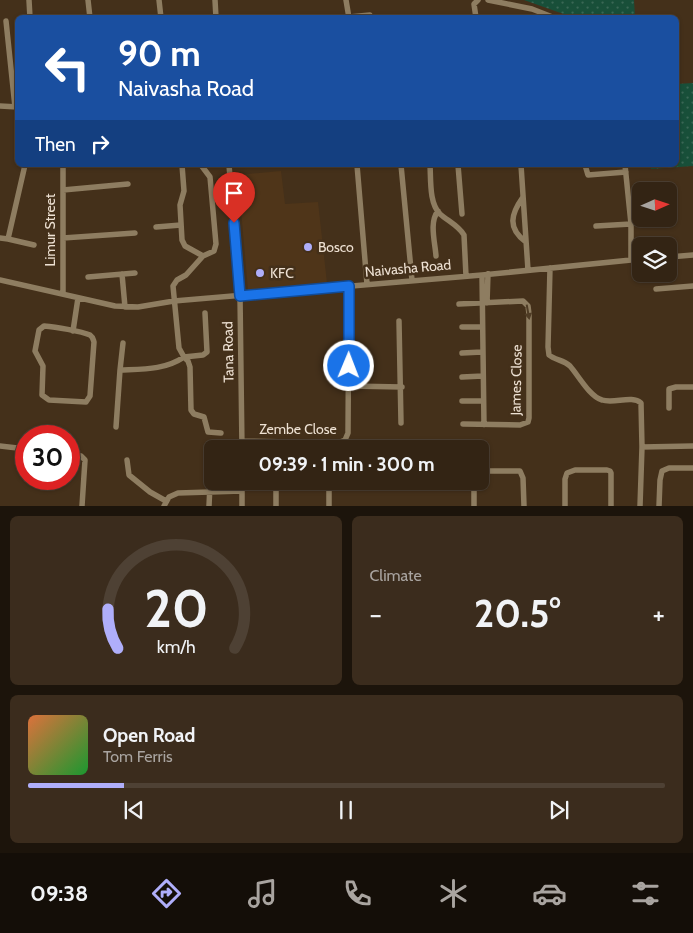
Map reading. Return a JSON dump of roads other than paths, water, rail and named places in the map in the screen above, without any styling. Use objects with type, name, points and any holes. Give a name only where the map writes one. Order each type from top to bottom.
[{"type":"street","points":[[29,0],[30,15]]},
{"type":"street","points":[[88,0],[90,15]]},
{"type":"street","points":[[159,0],[161,15]]},
{"type":"street","points":[[215,0],[216,15]]},
{"type":"street","points":[[346,0],[349,15]]},
{"type":"street","points":[[476,15],[474,4],[478,0]]},
{"type":"street","points":[[488,0],[532,9],[547,15]]},
{"type":"street","points":[[6,21],[15,98]]},
{"type":"street","points":[[0,106],[15,107]]},
{"type":"street","points":[[8,239],[25,167]]},
{"type":"street","name":"Limur Street","points":[[63,167],[63,294]]},
{"type":"street","points":[[182,167],[184,192],[180,205],[182,240],[184,244],[203,256]]},
{"type":"street","points":[[202,167],[210,178],[216,244],[214,251],[203,256],[186,275],[176,281],[173,286],[174,301],[179,348],[190,367],[191,410],[194,414],[204,417],[208,432],[221,433]]},
{"type":"street","name":"Tana Road","points":[[229,167],[240,296],[242,440]]},
{"type":"street","points":[[357,167],[367,284]]},
{"type":"street","points":[[401,167],[412,280]]},
{"type":"street","points":[[430,167],[433,201],[438,211],[464,235],[466,276]]},
{"type":"street","points":[[458,167],[462,214]]},
{"type":"street","points":[[521,167],[528,270]]},
{"type":"street","points":[[585,167],[588,175],[626,172]]},
{"type":"street","points":[[625,167],[631,260]]},
{"type":"street","points":[[63,190],[128,184]]},
{"type":"street","points":[[523,197],[514,209],[514,224],[519,236],[526,242]]},
{"type":"street","points":[[436,256],[433,224],[434,217],[438,211]]},
{"type":"street","points":[[596,226],[630,224]]},
{"type":"street","points":[[156,227],[181,225]]},
{"type":"street","points":[[63,238],[135,233]]},
{"type":"street","points":[[0,238],[34,245]]},
{"type":"street","points":[[677,256],[693,255]]},
{"type":"street","name":"Naivasha Road","points":[[0,280],[78,298],[125,307],[138,307],[174,301],[485,275],[631,260]]},
{"type":"street","points":[[550,268],[549,355],[568,363],[591,392],[600,399],[605,401],[640,401],[642,408],[640,506]]},
{"type":"street","points":[[88,277],[135,273]]},
{"type":"street","points":[[122,274],[125,307]]},
{"type":"street","points":[[463,424],[484,425],[482,327],[485,303],[485,275]]},
{"type":"street","points":[[349,286],[350,386],[402,387]]},
{"type":"street","points":[[656,288],[693,286]]},
{"type":"street","points":[[73,331],[78,298]]},
{"type":"street","name":"James Close","points":[[484,425],[527,424],[530,418],[530,314],[528,306],[523,301],[485,303]]},
{"type":"street","points":[[460,304],[485,303]]},
{"type":"street","points":[[120,370],[154,368],[171,364],[184,357],[203,355],[207,352],[205,313]]},
{"type":"street","points":[[399,321],[402,387],[401,423]]},
{"type":"street","points":[[44,326],[73,331],[90,335],[94,340],[89,399],[83,403],[47,400],[41,393],[42,364],[35,353],[39,330],[44,326]]},
{"type":"street","points":[[462,327],[482,327]]},
{"type":"street","points":[[116,427],[123,343]]},
{"type":"street","points":[[462,353],[482,352]]},
{"type":"street","points":[[462,377],[483,376]]},
{"type":"street","name":"Zembe Close","points":[[345,440],[348,433],[350,386]]},
{"type":"street","points":[[669,408],[670,389],[693,387]]},
{"type":"street","points":[[462,401],[483,401]]},
{"type":"street","points":[[0,446],[15,448]]},
{"type":"street","points":[[642,448],[693,446]]},
{"type":"street","points":[[80,456],[85,460],[82,506]]},
{"type":"street","points":[[127,460],[129,475],[165,503],[174,494],[242,491],[242,506]]},
{"type":"street","points":[[659,506],[662,471],[669,468],[693,468]]},
{"type":"street","points":[[565,506],[565,479],[567,473],[575,470],[610,470],[611,506]]},
{"type":"street","points":[[489,471],[520,471],[523,478],[524,506]]},
{"type":"street","points":[[276,490],[276,506]]},
{"type":"street","points":[[329,490],[330,506]]},
{"type":"street","points":[[474,490],[474,506]]},
{"type":"street","points":[[208,506],[209,492]]},
{"type":"place","name":"Bosco","points":[[308,247]]},
{"type":"place","name":"KFC","points":[[260,273]]}]
